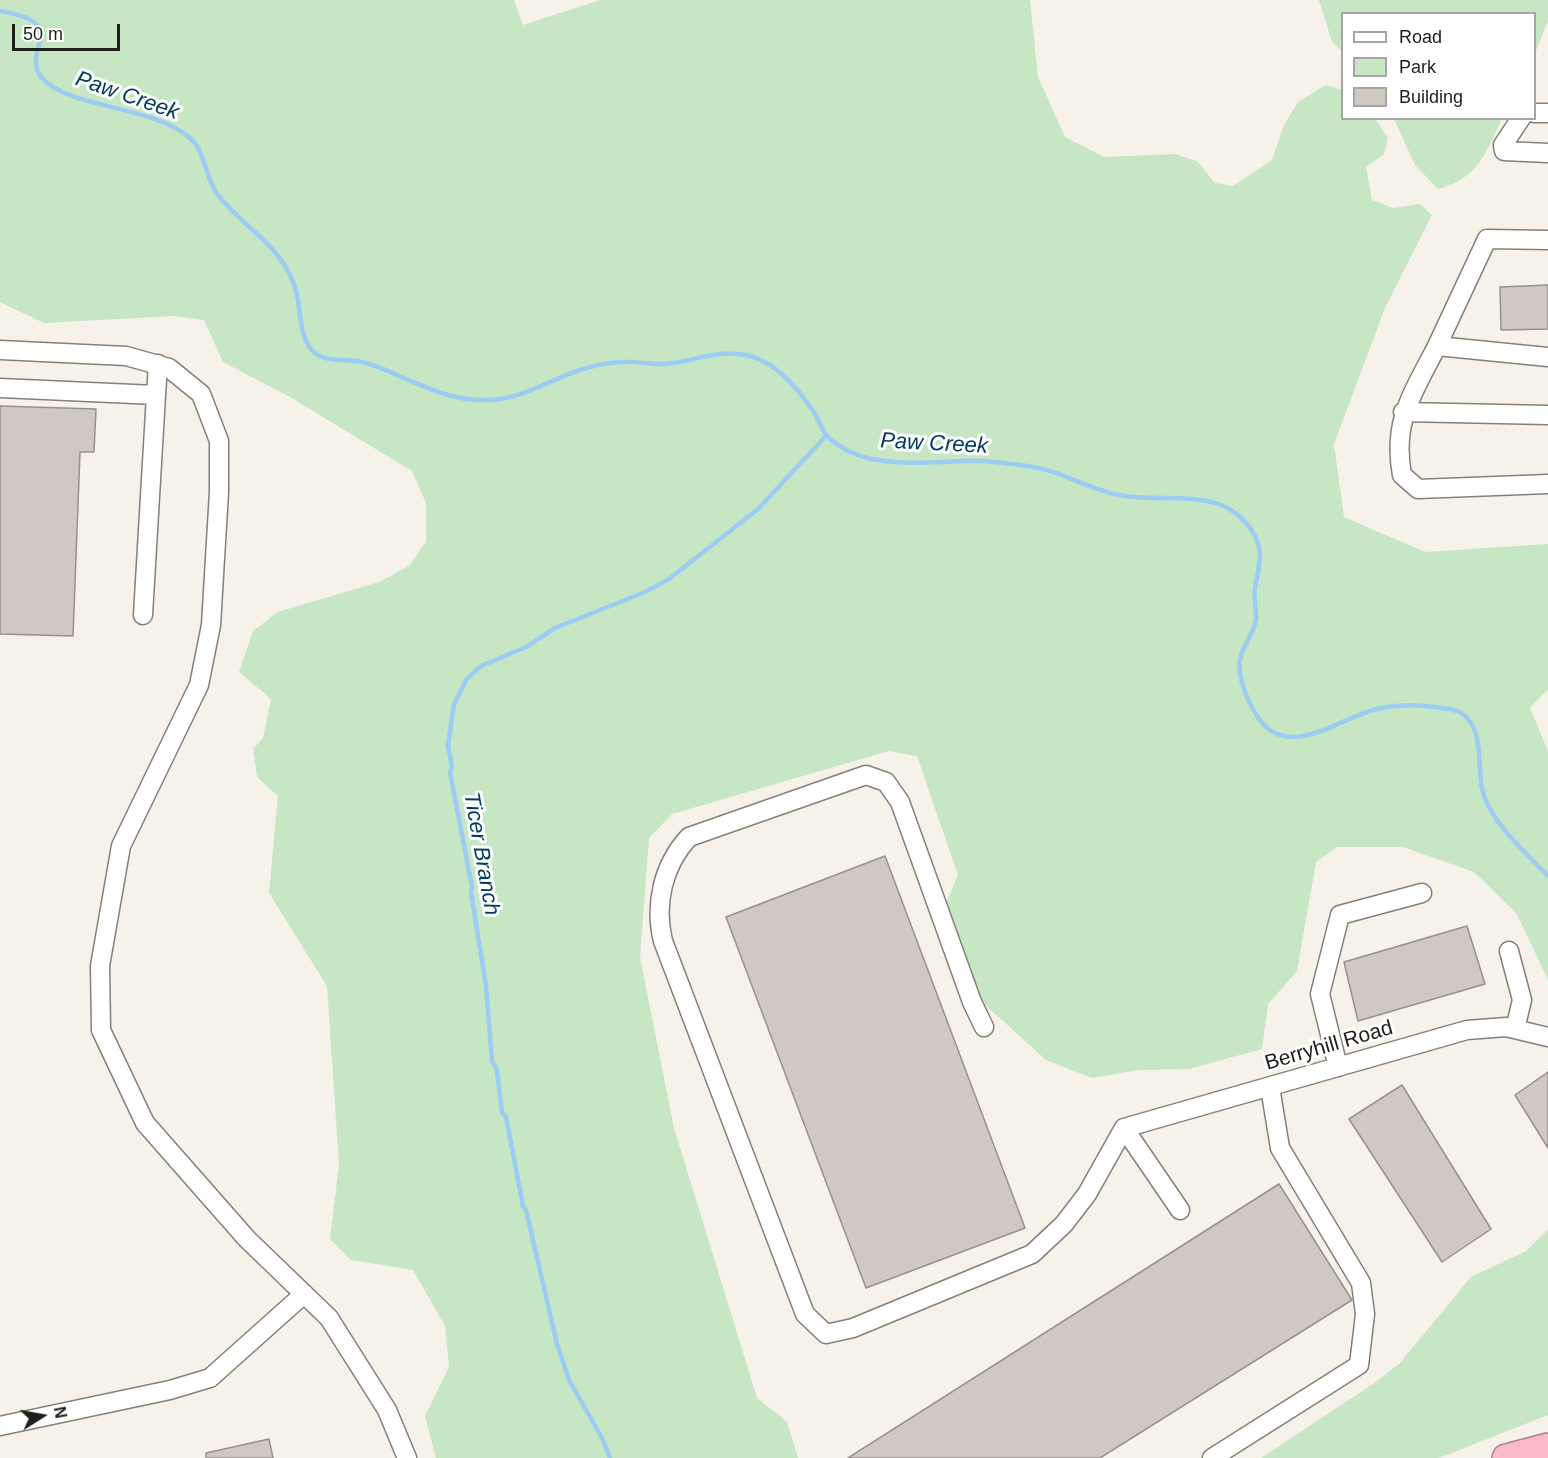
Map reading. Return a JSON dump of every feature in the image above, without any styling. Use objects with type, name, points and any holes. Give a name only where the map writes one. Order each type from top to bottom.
[{"type":"highway","points":[[1506,1458],[1548,1447]]},
{"type":"street","points":[[1520,120],[1503,145],[1504,151],[1548,153]]},
{"type":"street","points":[[1548,240],[1487,238],[1437,346],[1403,412],[1398,453],[1402,475],[1419,489],[1548,484]]},
{"type":"street","points":[[1437,346],[1548,357]]},
{"type":"street","points":[[0,350],[126,356],[169,368],[201,394],[219,441],[219,492],[211,625],[199,685],[121,846],[100,966],[101,1030],[145,1123],[247,1239],[329,1318],[387,1410],[407,1458]]},
{"type":"street","points":[[143,615],[158,364]]},
{"type":"street","points":[[0,388],[156,395]]},
{"type":"street","points":[[1403,412],[1548,415]]},
{"type":"street","points":[[984,1027],[972,1002],[900,802],[886,782],[866,775],[689,837],[674,853],[662,885],[659,924],[663,941],[805,1314],[826,1334],[853,1328],[1032,1254],[1064,1224],[1087,1194],[1124,1128],[1180,1210]]},
{"type":"street","points":[[1338,1067],[1320,994],[1340,915],[1422,893]]},
{"type":"street","points":[[1509,951],[1522,1000],[1515,1029]]},
{"type":"street","name":"Berryhill Road","points":[[1124,1128],[1467,1030],[1487,1027],[1515,1029],[1548,1037]]},
{"type":"street","points":[[1212,1458],[1359,1365],[1365,1314],[1361,1283],[1280,1148],[1270,1087]]},
{"type":"street","points":[[0,1426],[170,1390],[210,1378],[304,1294]]},
{"type":"green space","points":[[0,0],[514,0],[523,25],[600,0],[1030,0],[1038,77],[1065,137],[1104,157],[1175,154],[1197,161],[1215,183],[1233,186],[1272,160],[1284,125],[1298,102],[1326,85],[1341,90],[1341,120],[1376,120],[1388,138],[1384,154],[1366,167],[1372,200],[1393,208],[1420,204],[1432,215],[1385,308],[1334,444],[1344,517],[1425,552],[1548,544],[1548,689],[1530,708],[1548,751],[1548,980],[1517,914],[1474,872],[1403,847],[1337,847],[1316,862],[1297,971],[1268,1004],[1262,1049],[1189,1069],[1139,1070],[1092,1078],[1046,1060],[980,1000],[946,903],[958,875],[917,756],[889,751],[672,814],[649,838],[640,957],[674,1128],[757,1398],[787,1422],[798,1458],[436,1458],[425,1416],[449,1367],[445,1326],[413,1270],[351,1260],[330,1239],[339,1164],[327,986],[269,893],[278,796],[257,777],[253,749],[263,738],[271,699],[239,672],[253,631],[278,612],[379,582],[409,566],[426,542],[426,503],[412,471],[290,397],[223,362],[204,320],[175,316],[44,323],[0,302]]},
{"type":"green space","points":[[1319,0],[1548,0],[1548,21],[1536,51],[1536,12],[1341,12],[1341,50],[1332,42]]},
{"type":"green space","points":[[1394,120],[1502,120],[1479,163],[1463,178],[1452,184],[1438,189],[1415,165]]},
{"type":"green space","points":[[1548,1230],[1548,1415],[1439,1458],[1261,1458],[1373,1384],[1400,1363],[1471,1277],[1526,1251]]},
{"type":"building","points":[[1548,285],[1548,329],[1501,330],[1500,287]]},
{"type":"building","points":[[0,406],[96,409],[94,452],[80,452],[73,636],[0,634]]},
{"type":"building","points":[[885,856],[1025,1228],[866,1288],[726,917]]},
{"type":"building","points":[[1467,926],[1485,984],[1358,1021],[1344,962]]},
{"type":"building","points":[[1548,1072],[1548,1148],[1515,1095]]},
{"type":"building","points":[[1402,1085],[1491,1229],[1442,1262],[1349,1119]]},
{"type":"building","points":[[1279,1184],[1352,1300],[1100,1458],[848,1458]]},
{"type":"building","points":[[269,1439],[273,1458],[206,1458],[206,1453]]},
{"type":"waterway","name":"Paw Creek","points":[[0,11],[23,16],[35,23],[40,31],[36,68],[42,78],[55,88],[91,102],[155,119],[174,127],[190,138],[199,151],[218,195],[270,247],[287,270],[294,284],[306,340],[310,348],[321,357],[367,363],[441,393],[472,400],[489,400],[513,396],[580,370],[606,363],[665,364],[711,355],[739,354],[762,361],[782,374],[806,401],[829,438],[852,453],[878,460],[899,462],[978,461],[1019,465],[1051,471],[1119,495],[1194,499],[1228,508],[1243,519],[1258,542],[1260,562],[1255,592],[1256,620],[1241,655],[1240,668],[1243,687],[1261,722],[1279,735],[1291,737],[1317,732],[1385,707],[1423,706],[1451,709],[1461,713],[1469,720],[1477,739],[1481,782],[1487,803],[1510,837],[1548,876]]},
{"type":"waterway","name":"Ticer Branch","points":[[610,1458],[602,1438],[569,1380],[557,1344],[526,1210],[523,1206],[506,1117],[502,1113],[497,1070],[492,1061],[486,986],[472,887],[450,772],[452,767],[448,746],[454,704],[467,679],[481,666],[526,647],[555,628],[645,592],[669,579],[758,509],[826,436]]}]
